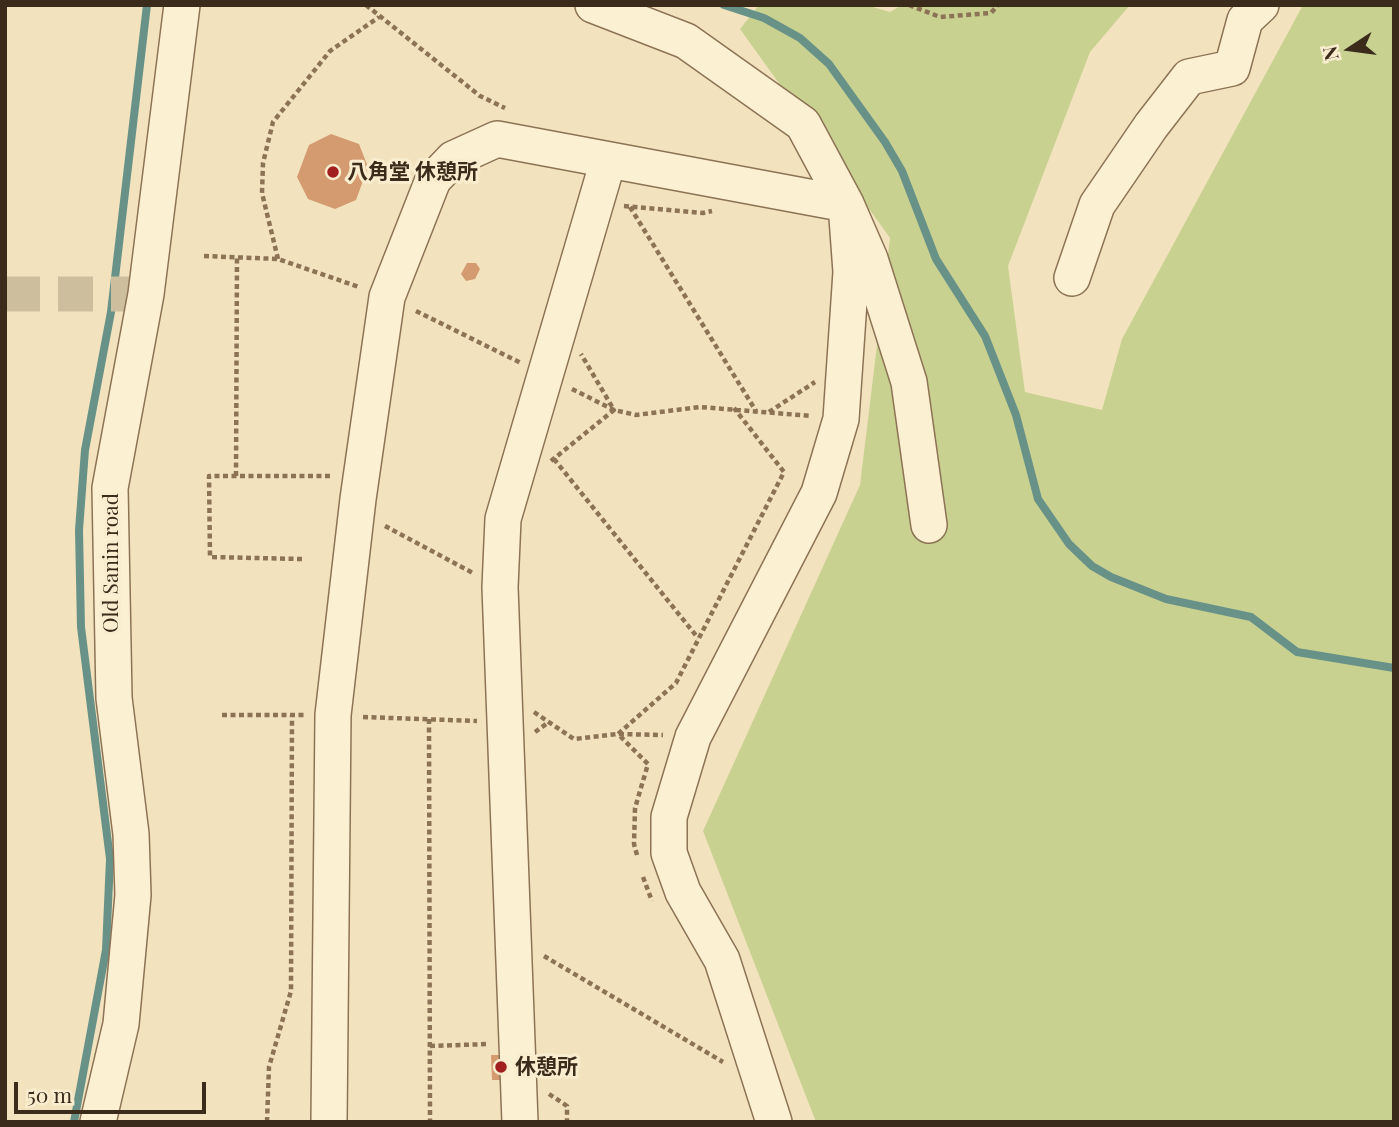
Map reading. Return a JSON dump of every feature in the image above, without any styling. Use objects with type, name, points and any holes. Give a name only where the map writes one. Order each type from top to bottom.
[{"type":"street","name":"Old Sanin road","points":[[98,1122],[121,1024],[134,895],[131,834],[114,698],[110,488],[182,5]]},
{"type":"street","points":[[593,5],[686,41],[803,124],[846,204],[870,259],[909,382],[929,525]]},
{"type":"street","points":[[1072,278],[1097,205],[1151,126],[1189,77],[1232,68],[1245,20],[1261,5]]},
{"type":"street","points":[[330,1122],[333,715],[358,499],[387,297],[433,180],[453,159],[497,139],[846,204]]},
{"type":"street","points":[[520,1122],[517,1043],[517,715],[500,587],[503,519],[608,161]]},
{"type":"street","points":[[774,1122],[722,960],[683,892],[669,853],[669,817],[693,737],[819,493],[841,419],[851,272],[846,204]]},
{"type":"path","points":[[366,5],[480,96],[515,110]]},
{"type":"path","points":[[909,5],[940,17],[991,13],[998,5]]},
{"type":"path","points":[[278,259],[262,193],[263,163],[273,122],[330,51],[379,17]]},
{"type":"path","points":[[619,205],[703,213],[715,211]]},
{"type":"path","points":[[629,206],[757,411]]},
{"type":"path","points":[[236,476],[237,256]]},
{"type":"path","points":[[544,467],[614,410],[574,343]]},
{"type":"path","points":[[769,412],[821,378]]},
{"type":"path","points":[[554,459],[698,638]]},
{"type":"path","points":[[302,559],[210,557],[209,475],[333,476]]},
{"type":"path","points":[[381,524],[500,587]]},
{"type":"path","points":[[222,715],[333,715],[429,719],[517,715],[549,722],[574,739],[618,734],[693,737]]},
{"type":"path","points":[[267,1122],[269,1067],[291,992],[292,715]]},
{"type":"path","points":[[517,715],[549,722]]},
{"type":"path","points":[[429,719],[430,1122]]},
{"type":"path","points":[[535,951],[730,1066]]},
{"type":"path","points":[[430,1046],[517,1043]]},
{"type":"green space","points":[[759,5],[866,5],[890,12],[902,5],[1130,5],[1090,52],[1008,266],[1025,392],[1102,410],[1122,339],[1303,5],[1394,5],[1394,1122],[816,1122],[703,831],[860,485],[890,238],[740,29]]},
{"type":"building","name":"八角堂 休憩所","points":[[331,134],[359,144],[368,167],[356,200],[335,209],[308,199],[297,177],[309,145]]},
{"type":"building","points":[[467,263],[476,263],[480,269],[475,279],[466,281],[461,274]]},
{"type":"building","name":"休憩所","points":[[491,1055],[510,1055],[511,1080],[492,1080]]},
{"type":"waterway","points":[[74,1122],[106,950],[110,859],[81,627],[79,530],[85,450],[111,312],[147,5]]},
{"type":"waterway","points":[[724,5],[764,18],[800,38],[829,64],[885,142],[902,171],[936,259],[985,336],[1016,415],[1038,499],[1069,544],[1092,566],[1111,577],[1166,599],[1251,617],[1297,652],[1394,668]]},
{"type":"tunnel","points":[[5,294],[134,294]]},
{"type":"place","name":"八角堂 休憩所","points":[[333,172]]},
{"type":"place","name":"休憩所","points":[[501,1067]]}]
